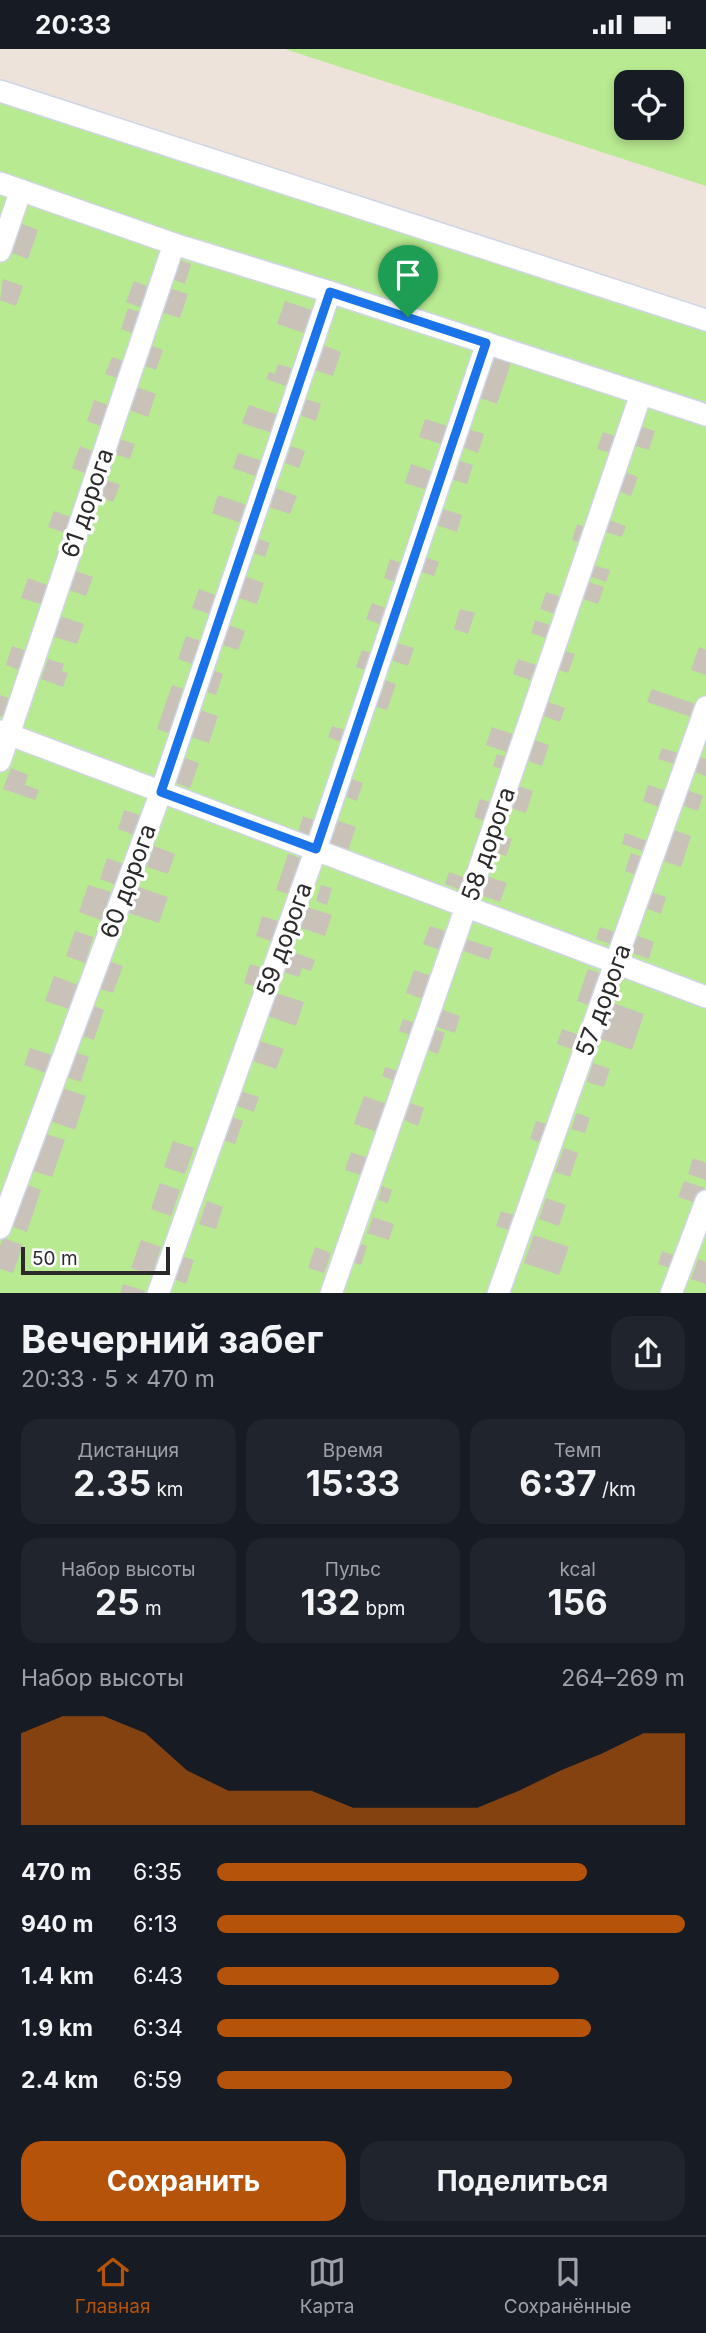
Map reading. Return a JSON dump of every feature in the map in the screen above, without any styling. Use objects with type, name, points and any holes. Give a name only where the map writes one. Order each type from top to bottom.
[{"type":"street","points":[[0,91],[706,320]]},
{"type":"street","points":[[0,183],[174,244],[706,415]]},
{"type":"street","points":[[0,251],[21,190]]},
{"type":"street","name":"61 дорога","points":[[0,761],[5,733],[174,244]]},
{"type":"street","name":"60 дорога","points":[[0,1228],[161,792],[330,292]]},
{"type":"street","name":"59 дорога","points":[[158,1293],[316,849],[486,343]]},
{"type":"street","name":"58 дорога","points":[[331,1293],[641,394]]},
{"type":"street","name":"57 дорога","points":[[498,1293],[706,707]]},
{"type":"street","points":[[5,733],[706,997]]},
{"type":"street","points":[[671,1293],[706,1201]]},
{"type":"green space","points":[[285,49],[706,49],[706,186]]},
{"type":"green space","points":[[0,100],[706,331],[706,1293],[0,1293]]},
{"type":"building","points":[[22,224],[38,230],[28,259],[12,253]]},
{"type":"building","points":[[179,260],[191,264],[185,284],[172,279]]},
{"type":"building","points":[[3,279],[23,286],[16,306],[0,300]]},
{"type":"building","points":[[134,281],[152,288],[145,309],[126,302]]},
{"type":"building","points":[[169,288],[188,294],[180,318],[160,312]]},
{"type":"building","points":[[285,301],[315,311],[307,334],[277,324]]},
{"type":"building","points":[[128,308],[145,314],[137,335],[121,329]]},
{"type":"building","points":[[147,344],[163,350],[156,370],[140,364]]},
{"type":"building","points":[[320,344],[341,352],[333,376],[311,369]]},
{"type":"building","points":[[489,355],[511,363],[497,404],[475,396]]},
{"type":"building","points":[[112,357],[126,362],[120,379],[105,374]]},
{"type":"building","points":[[278,364],[298,370],[292,388],[266,379],[269,372],[275,374]]},
{"type":"building","points":[[137,387],[156,394],[148,417],[129,410]]},
{"type":"building","points":[[306,399],[321,404],[316,421],[300,415]]},
{"type":"building","points":[[94,400],[110,406],[103,427],[87,421]]},
{"type":"building","points":[[249,405],[281,416],[275,434],[242,423]]},
{"type":"building","points":[[425,419],[447,426],[441,444],[419,437]]},
{"type":"building","points":[[639,426],[655,431],[649,450],[633,445]]},
{"type":"building","points":[[468,429],[484,434],[478,453],[462,447]]},
{"type":"building","points":[[603,432],[617,437],[611,453],[597,449]]},
{"type":"building","points":[[116,438],[135,444],[130,459],[111,453]]},
{"type":"building","points":[[80,446],[95,452],[87,474],[72,468]]},
{"type":"building","points":[[291,446],[305,451],[299,468],[285,463]]},
{"type":"building","points":[[238,453],[266,462],[260,478],[233,468]]},
{"type":"building","points":[[455,459],[473,465],[467,484],[448,478]]},
{"type":"building","points":[[411,464],[434,472],[427,490],[405,483]]},
{"type":"building","points":[[622,471],[638,477],[631,496],[615,490]]},
{"type":"building","points":[[102,478],[120,485],[113,502],[95,496]]},
{"type":"building","points":[[273,487],[297,496],[290,514],[266,506]]},
{"type":"building","points":[[218,495],[249,506],[244,524],[212,513]]},
{"type":"building","points":[[437,507],[462,515],[457,532],[431,523]]},
{"type":"building","points":[[54,511],[76,519],[71,535],[48,527]]},
{"type":"building","points":[[603,518],[626,526],[622,537],[599,530]]},
{"type":"building","points":[[577,524],[587,528],[581,543],[572,540]]},
{"type":"building","points":[[259,539],[270,543],[265,557],[254,553]]},
{"type":"building","points":[[423,556],[439,562],[434,576],[418,571]]},
{"type":"building","points":[[390,559],[405,564],[398,583],[384,578]]},
{"type":"building","points":[[593,565],[610,570],[606,582],[589,576]]},
{"type":"building","points":[[73,570],[93,577],[86,596],[66,589]]},
{"type":"building","points":[[244,576],[264,583],[257,604],[236,597]]},
{"type":"building","points":[[28,578],[50,586],[44,605],[21,598]]},
{"type":"building","points":[[586,581],[604,587],[598,604],[580,598]]},
{"type":"building","points":[[199,589],[221,597],[215,616],[192,608]]},
{"type":"building","points":[[546,592],[561,597],[555,614],[540,609]]},
{"type":"building","points":[[372,603],[388,609],[382,625],[366,619]]},
{"type":"building","points":[[460,609],[475,613],[468,634],[454,629]]},
{"type":"building","points":[[57,615],[84,624],[77,644],[51,636]]},
{"type":"building","points":[[535,620],[550,625],[546,638],[531,633]]},
{"type":"building","points":[[226,624],[245,631],[238,650],[219,644]]},
{"type":"building","points":[[186,636],[206,643],[198,666],[178,659]]},
{"type":"building","points":[[394,642],[414,648],[408,666],[388,659]]},
{"type":"building","points":[[12,646],[30,652],[23,671],[6,665]]},
{"type":"building","points":[[699,647],[706,650],[706,675],[691,670]]},
{"type":"building","points":[[559,649],[575,654],[568,673],[553,668]]},
{"type":"building","points":[[362,650],[374,654],[368,671],[356,667]]},
{"type":"building","points":[[48,659],[64,664],[62,671],[68,673],[63,687],[41,679]]},
{"type":"building","points":[[518,659],[536,665],[530,680],[513,674]]},
{"type":"building","points":[[213,670],[223,674],[216,695],[205,691]]},
{"type":"building","points":[[379,678],[396,684],[387,710],[370,705]]},
{"type":"building","points":[[172,685],[189,691],[174,735],[157,729]]},
{"type":"building","points":[[652,689],[698,705],[694,718],[647,702]]},
{"type":"building","points":[[0,695],[11,699],[5,717],[0,716]]},
{"type":"building","points":[[543,700],[565,708],[560,722],[538,714]]},
{"type":"building","points":[[200,710],[218,716],[209,743],[191,737]]},
{"type":"building","points":[[332,726],[348,731],[344,743],[328,737]]},
{"type":"building","points":[[492,727],[516,735],[510,753],[486,745]]},
{"type":"building","points":[[532,739],[549,745],[542,766],[525,760]]},
{"type":"building","points":[[662,748],[681,754],[677,765],[658,759]]},
{"type":"building","points":[[497,754],[509,758],[504,770],[493,766]]},
{"type":"building","points":[[179,756],[199,763],[190,788],[171,781]]},
{"type":"building","points":[[697,756],[706,759],[706,776],[692,771]]},
{"type":"building","points":[[11,768],[28,775],[25,785],[39,790],[35,800],[3,789]]},
{"type":"building","points":[[347,777],[363,783],[357,801],[341,795]]},
{"type":"building","points":[[516,785],[533,791],[526,813],[508,807]]},
{"type":"building","points":[[648,785],[667,791],[661,808],[643,801]]},
{"type":"building","points":[[687,790],[703,796],[698,811],[682,805]]},
{"type":"building","points":[[480,799],[493,803],[487,822],[474,817]]},
{"type":"building","points":[[124,810],[147,817],[140,837],[118,829]]},
{"type":"building","points":[[303,816],[320,822],[315,838],[298,832]]},
{"type":"building","points":[[333,819],[356,827],[348,851],[325,843]]},
{"type":"building","points":[[671,829],[691,836],[681,867],[661,860]]},
{"type":"building","points":[[625,833],[650,842],[646,852],[622,844]]},
{"type":"building","points":[[500,835],[512,839],[506,856],[494,852]]},
{"type":"building","points":[[154,846],[175,854],[168,874],[147,867]]},
{"type":"building","points":[[631,853],[645,858],[639,876],[625,871]]},
{"type":"building","points":[[288,854],[306,860],[294,896],[276,890]]},
{"type":"building","points":[[107,858],[126,865],[119,886],[100,879]]},
{"type":"building","points":[[449,872],[468,879],[464,891],[445,884]]},
{"type":"building","points":[[484,875],[507,883],[500,902],[478,894]]},
{"type":"building","points":[[88,885],[111,892],[101,920],[79,912]]},
{"type":"building","points":[[321,885],[332,888],[327,905],[316,901]]},
{"type":"building","points":[[138,887],[168,897],[159,923],[129,913]]},
{"type":"building","points":[[651,892],[666,897],[661,914],[645,908]]},
{"type":"building","points":[[305,906],[332,915],[325,936],[298,927]]},
{"type":"building","points":[[262,916],[284,923],[277,943],[256,936]]},
{"type":"building","points":[[430,926],[452,933],[446,952],[423,944]]},
{"type":"building","points":[[600,927],[620,934],[616,946],[596,939]]},
{"type":"building","points":[[75,931],[93,937],[85,963],[66,956]]},
{"type":"building","points":[[632,934],[654,942],[649,959],[627,951]]},
{"type":"building","points":[[462,938],[493,948],[489,960],[458,949]]},
{"type":"building","points":[[290,951],[315,960],[311,971],[302,968],[299,977],[283,972]]},
{"type":"building","points":[[105,960],[123,966],[113,993],[95,987]]},
{"type":"building","points":[[250,964],[268,970],[262,989],[244,983]]},
{"type":"building","points":[[588,969],[606,975],[595,1007],[577,1001]]},
{"type":"building","points":[[414,970],[437,978],[429,1001],[406,993]]},
{"type":"building","points":[[54,976],[78,985],[69,1009],[45,1001]]},
{"type":"building","points":[[276,993],[304,1002],[296,1026],[268,1016]]},
{"type":"building","points":[[613,1003],[644,1014],[632,1050],[601,1039]]},
{"type":"building","points":[[89,1004],[104,1010],[94,1040],[79,1035]]},
{"type":"building","points":[[440,1009],[460,1016],[455,1033],[434,1026]]},
{"type":"building","points":[[403,1019],[422,1026],[418,1038],[399,1031]]},
{"type":"building","points":[[434,1029],[445,1033],[438,1054],[427,1050]]},
{"type":"building","points":[[562,1029],[585,1037],[580,1052],[557,1044]]},
{"type":"building","points":[[257,1040],[284,1049],[276,1069],[250,1060]]},
{"type":"building","points":[[30,1048],[52,1055],[46,1073],[24,1065]]},
{"type":"building","points":[[72,1051],[89,1057],[81,1082],[63,1076]]},
{"type":"building","points":[[593,1063],[610,1069],[604,1087],[587,1082]]},
{"type":"building","points":[[385,1067],[404,1073],[400,1083],[382,1076]]},
{"type":"building","points":[[60,1087],[86,1096],[75,1130],[48,1120]]},
{"type":"building","points":[[240,1091],[259,1097],[254,1112],[235,1105]]},
{"type":"building","points":[[364,1096],[393,1106],[383,1134],[354,1124]]},
{"type":"building","points":[[410,1103],[424,1108],[418,1126],[404,1120]]},
{"type":"building","points":[[577,1113],[590,1118],[585,1133],[571,1129]]},
{"type":"building","points":[[226,1115],[243,1121],[235,1144],[218,1138]]},
{"type":"building","points":[[536,1121],[555,1127],[548,1145],[530,1139]]},
{"type":"building","points":[[43,1133],[65,1140],[52,1177],[30,1170]]},
{"type":"building","points":[[173,1141],[194,1148],[185,1174],[164,1167]]},
{"type":"building","points":[[564,1148],[578,1153],[570,1177],[555,1172]]},
{"type":"building","points":[[351,1152],[373,1160],[367,1177],[345,1170]]},
{"type":"building","points":[[693,1158],[706,1163],[706,1180],[688,1174]]},
{"type":"building","points":[[684,1181],[705,1188],[699,1204],[678,1197]]},
{"type":"building","points":[[160,1183],[180,1190],[171,1216],[151,1209]]},
{"type":"building","points":[[25,1184],[41,1190],[27,1232],[11,1226]]},
{"type":"building","points":[[382,1186],[392,1190],[388,1203],[378,1200]]},
{"type":"building","points":[[546,1198],[566,1205],[559,1226],[539,1219]]},
{"type":"building","points":[[207,1201],[223,1207],[216,1229],[199,1224]]},
{"type":"building","points":[[501,1211],[522,1218],[517,1233],[496,1226]]},
{"type":"building","points":[[373,1217],[394,1224],[389,1240],[367,1233]]},
{"type":"building","points":[[534,1235],[569,1247],[559,1275],[524,1263]]},
{"type":"building","points":[[3,1238],[23,1245],[13,1273],[0,1269],[0,1246]]},
{"type":"building","points":[[141,1240],[161,1247],[152,1275],[131,1268]]},
{"type":"building","points":[[353,1241],[367,1246],[361,1265],[346,1260]]},
{"type":"building","points":[[315,1247],[331,1253],[324,1273],[308,1268]]},
{"type":"building","points":[[662,1251],[682,1258],[677,1271],[658,1264]]},
{"type":"building","points":[[181,1256],[194,1260],[186,1284],[174,1279]]},
{"type":"building","points":[[698,1259],[706,1262],[706,1284],[691,1279]]},
{"type":"building","points":[[123,1284],[145,1291],[144,1293],[120,1293]]},
{"type":"route","points":[[330,292],[408,317],[486,343],[316,849],[161,792],[330,292]]}]
